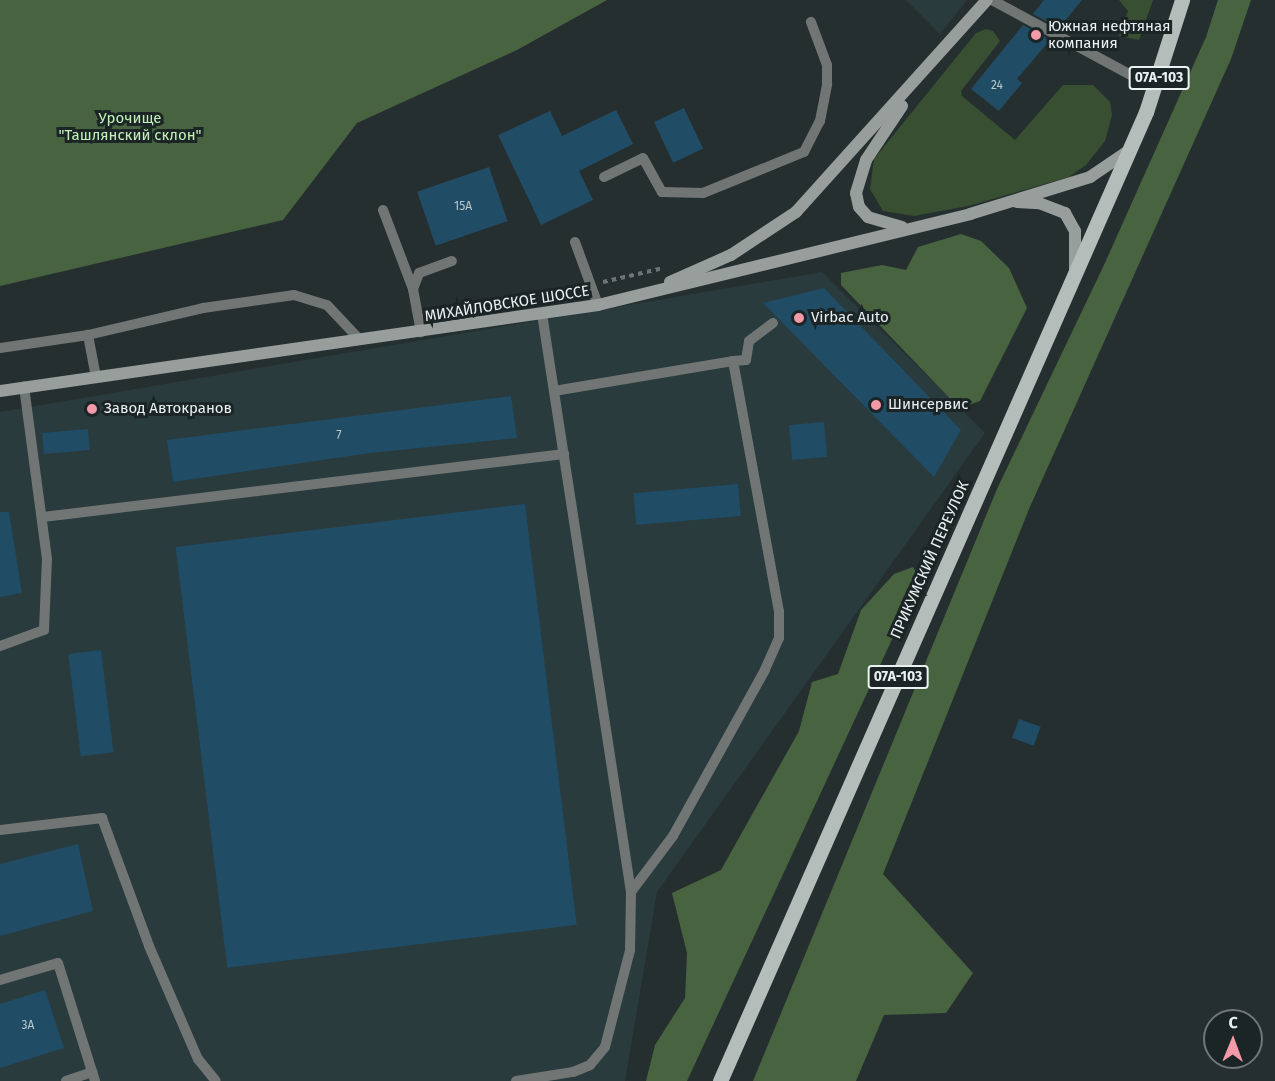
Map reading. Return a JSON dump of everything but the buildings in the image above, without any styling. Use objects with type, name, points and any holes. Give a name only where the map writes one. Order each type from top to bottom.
[{"type":"main road","points":[[642,295],[731,255],[796,212],[918,80],[987,0]]},
{"type":"main road","name":"07А-103","points":[[1127,152],[1155,88],[1182,0]]},
{"type":"main road","points":[[909,228],[885,225],[868,217],[859,207],[856,193],[866,160],[918,80]]},
{"type":"main road","name":"МИХАЙЛОВСКОЕ ШОССЕ","points":[[0,391],[598,305],[1010,201],[1090,177],[1127,152]]},
{"type":"main road","name":"ПРИКУМСКИЙ ПЕРЕУЛОК","points":[[720,1081],[1127,152]]},
{"type":"main road","points":[[1010,201],[1039,203],[1065,213],[1075,231],[1075,273]]},
{"type":"lane","points":[[992,0],[1155,88]]},
{"type":"lane","points":[[604,177],[643,158],[662,192],[703,193],[804,152],[820,121],[827,84],[827,65],[811,22]]},
{"type":"lane","points":[[383,210],[413,289],[421,332]]},
{"type":"lane","points":[[575,242],[598,305]]},
{"type":"lane","points":[[413,289],[419,273],[452,261]]},
{"type":"lane","points":[[0,348],[88,335],[202,308],[294,295],[327,305],[360,340]]},
{"type":"lane","points":[[516,1081],[573,1072],[591,1065],[605,1047],[630,950],[631,892],[542,314]]},
{"type":"lane","points":[[554,391],[746,360],[749,341],[773,324]]},
{"type":"lane","points":[[88,335],[96,377]]},
{"type":"lane","points":[[631,892],[673,836],[765,670],[779,638],[779,612],[733,361]]},
{"type":"lane","points":[[0,646],[44,630],[47,559],[24,387]]},
{"type":"lane","points":[[43,517],[564,454]]},
{"type":"lane","points":[[0,830],[102,818],[149,946],[198,1059],[216,1081]]},
{"type":"lane","points":[[0,980],[58,963],[93,1077],[66,1081]]},
{"type":"shaded area","points":[[906,0],[967,0],[940,34]]},
{"type":"shaded area","points":[[822,272],[985,433],[657,892],[625,1081],[0,1081],[0,412]]},
{"type":"green space","name":"Урочище \"Ташлянский склон\"","points":[[0,0],[607,0],[517,50],[357,123],[283,220],[0,286]]},
{"type":"green space","points":[[1119,0],[1153,0],[1139,40],[1119,36],[1128,11]]},
{"type":"green space","points":[[1218,0],[1251,0],[1231,59],[1029,509],[883,874],[973,973],[946,1013],[884,1015],[856,1081],[753,1081],[997,489],[1104,265],[1206,37]]},
{"type":"green space","points":[[986,29],[993,31],[1000,41],[961,91],[962,96],[1015,140],[1063,85],[1093,85],[1110,102],[1112,115],[1105,141],[1086,165],[1069,177],[968,206],[914,216],[883,211],[870,189],[874,159],[976,33]]},
{"type":"green space","points":[[961,234],[981,241],[1009,268],[1027,308],[980,401],[959,408],[841,285],[841,273],[882,265],[906,270],[918,247]]},
{"type":"green space","points":[[913,567],[920,579],[687,1081],[646,1081],[655,1045],[685,998],[687,953],[672,893],[721,870],[799,731],[812,682],[838,674],[861,610],[894,574]]},
{"type":"place","name":"Южная нефтяная компания","points":[[1036,35]]},
{"type":"place","name":"Virbac Auto","points":[[799,318]]},
{"type":"place","name":"Шинсервис","points":[[876,405]]},
{"type":"place","name":"Завод Автокранов","points":[[92,409]]}]
